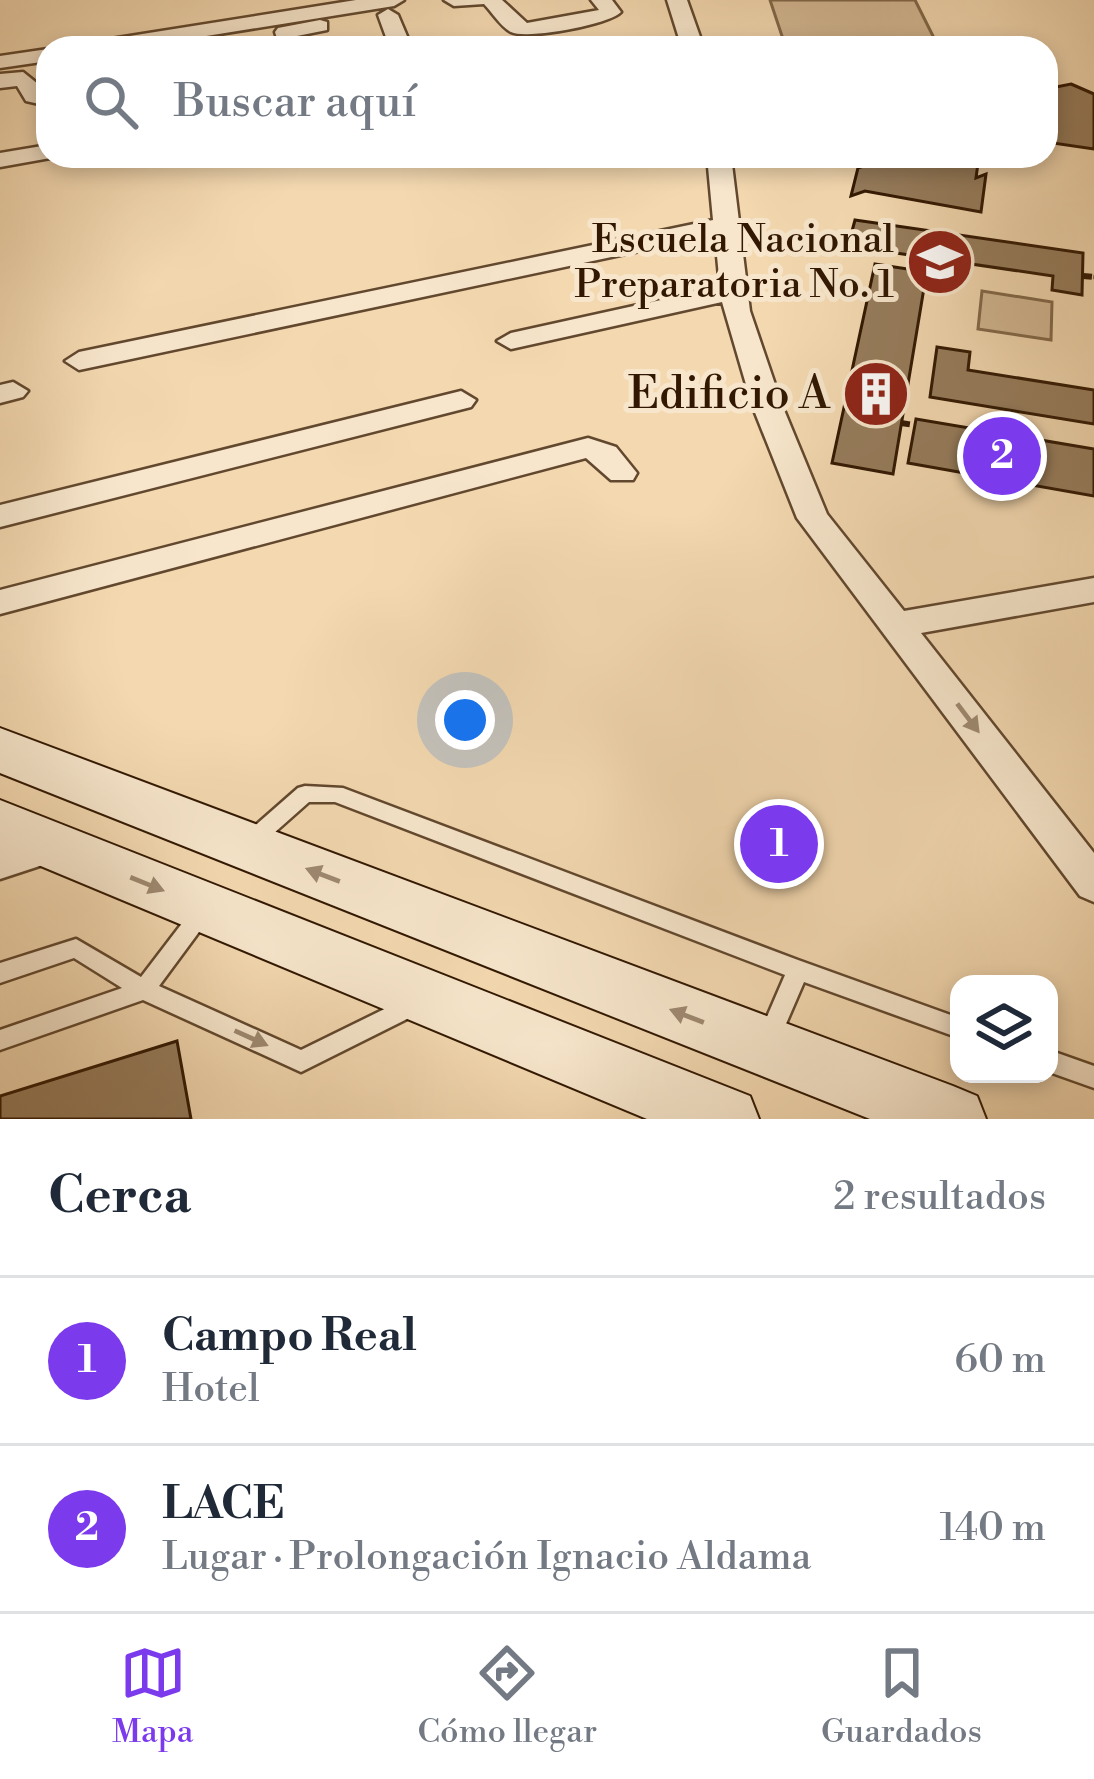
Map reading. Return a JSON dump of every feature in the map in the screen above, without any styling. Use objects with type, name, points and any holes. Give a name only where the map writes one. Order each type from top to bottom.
[{"type":"main road","points":[[0,750],[953,1119]]},
{"type":"main road","points":[[18,844],[205,908],[726,1119]]},
{"type":"main road","points":[[556,1050],[600,982]]},
{"type":"street","points":[[239,0],[251,23]]},
{"type":"street","points":[[454,0],[477,0]]},
{"type":"street","points":[[491,0],[517,27],[527,29],[611,14],[601,0]]},
{"type":"street","points":[[677,0],[685,36]]},
{"type":"street","points":[[286,36],[285,32],[391,7]]},
{"type":"street","points":[[168,36],[391,7],[417,10]]},
{"type":"street","points":[[0,62],[36,57]]},
{"type":"street","points":[[0,81],[22,79],[36,96]]},
{"type":"street","points":[[0,160],[36,154]]},
{"type":"street","points":[[721,168],[732,292],[766,406],[813,518],[1094,884]]},
{"type":"street","points":[[79,361],[725,225]]},
{"type":"street","points":[[511,341],[732,292]]},
{"type":"street","points":[[0,516],[461,400]]},
{"type":"street","points":[[0,602],[588,448],[605,454],[622,473]]},
{"type":"street","points":[[897,625],[1094,590]]},
{"type":"lane","points":[[246,845],[305,794],[336,794],[950,1025]]},
{"type":"lane","points":[[0,1040],[145,990],[205,908]]},
{"type":"lane","points":[[0,974],[76,948],[145,990],[302,1061],[428,998]]},
{"type":"lane","points":[[765,1047],[798,970]]},
{"type":"lane","points":[[1058,1064],[1094,1077]]},
{"type":"path","points":[[1083,276],[1094,277]]},
{"type":"path","points":[[901,423],[914,425]]},
{"type":"shaded area","points":[[770,0],[915,0],[933,36],[782,36]]},
{"type":"shaded area","points":[[982,291],[1052,302],[1051,340],[978,329]]},
{"type":"building","points":[[1071,84],[1094,94],[1094,149],[1058,144],[1058,87]]},
{"type":"building","points":[[858,168],[977,168],[976,178],[986,174],[981,212],[865,191],[851,196]]},
{"type":"building","points":[[855,220],[1083,253],[1082,295],[1052,290],[1053,276],[848,246]]},
{"type":"building","name":"Edificio A","points":[[875,264],[953,276],[951,292],[924,288],[893,474],[832,463]]},
{"type":"building","points":[[937,347],[970,352],[968,370],[1094,390],[1094,424],[930,397]]},
{"type":"building","points":[[916,419],[1094,449],[1094,496],[908,463]]},
{"type":"building","points":[[177,1041],[191,1119],[0,1119],[0,1096]]},
{"type":"place","name":"Escuela Nacional Preparatoria No. 1","points":[[940,262]]},
{"type":"place","name":"Edificio A","points":[[876,394]]},
{"type":"place","name":"LACE","points":[[1002,456]]},
{"type":"place","name":"Campo Real","points":[[779,844]]}]
